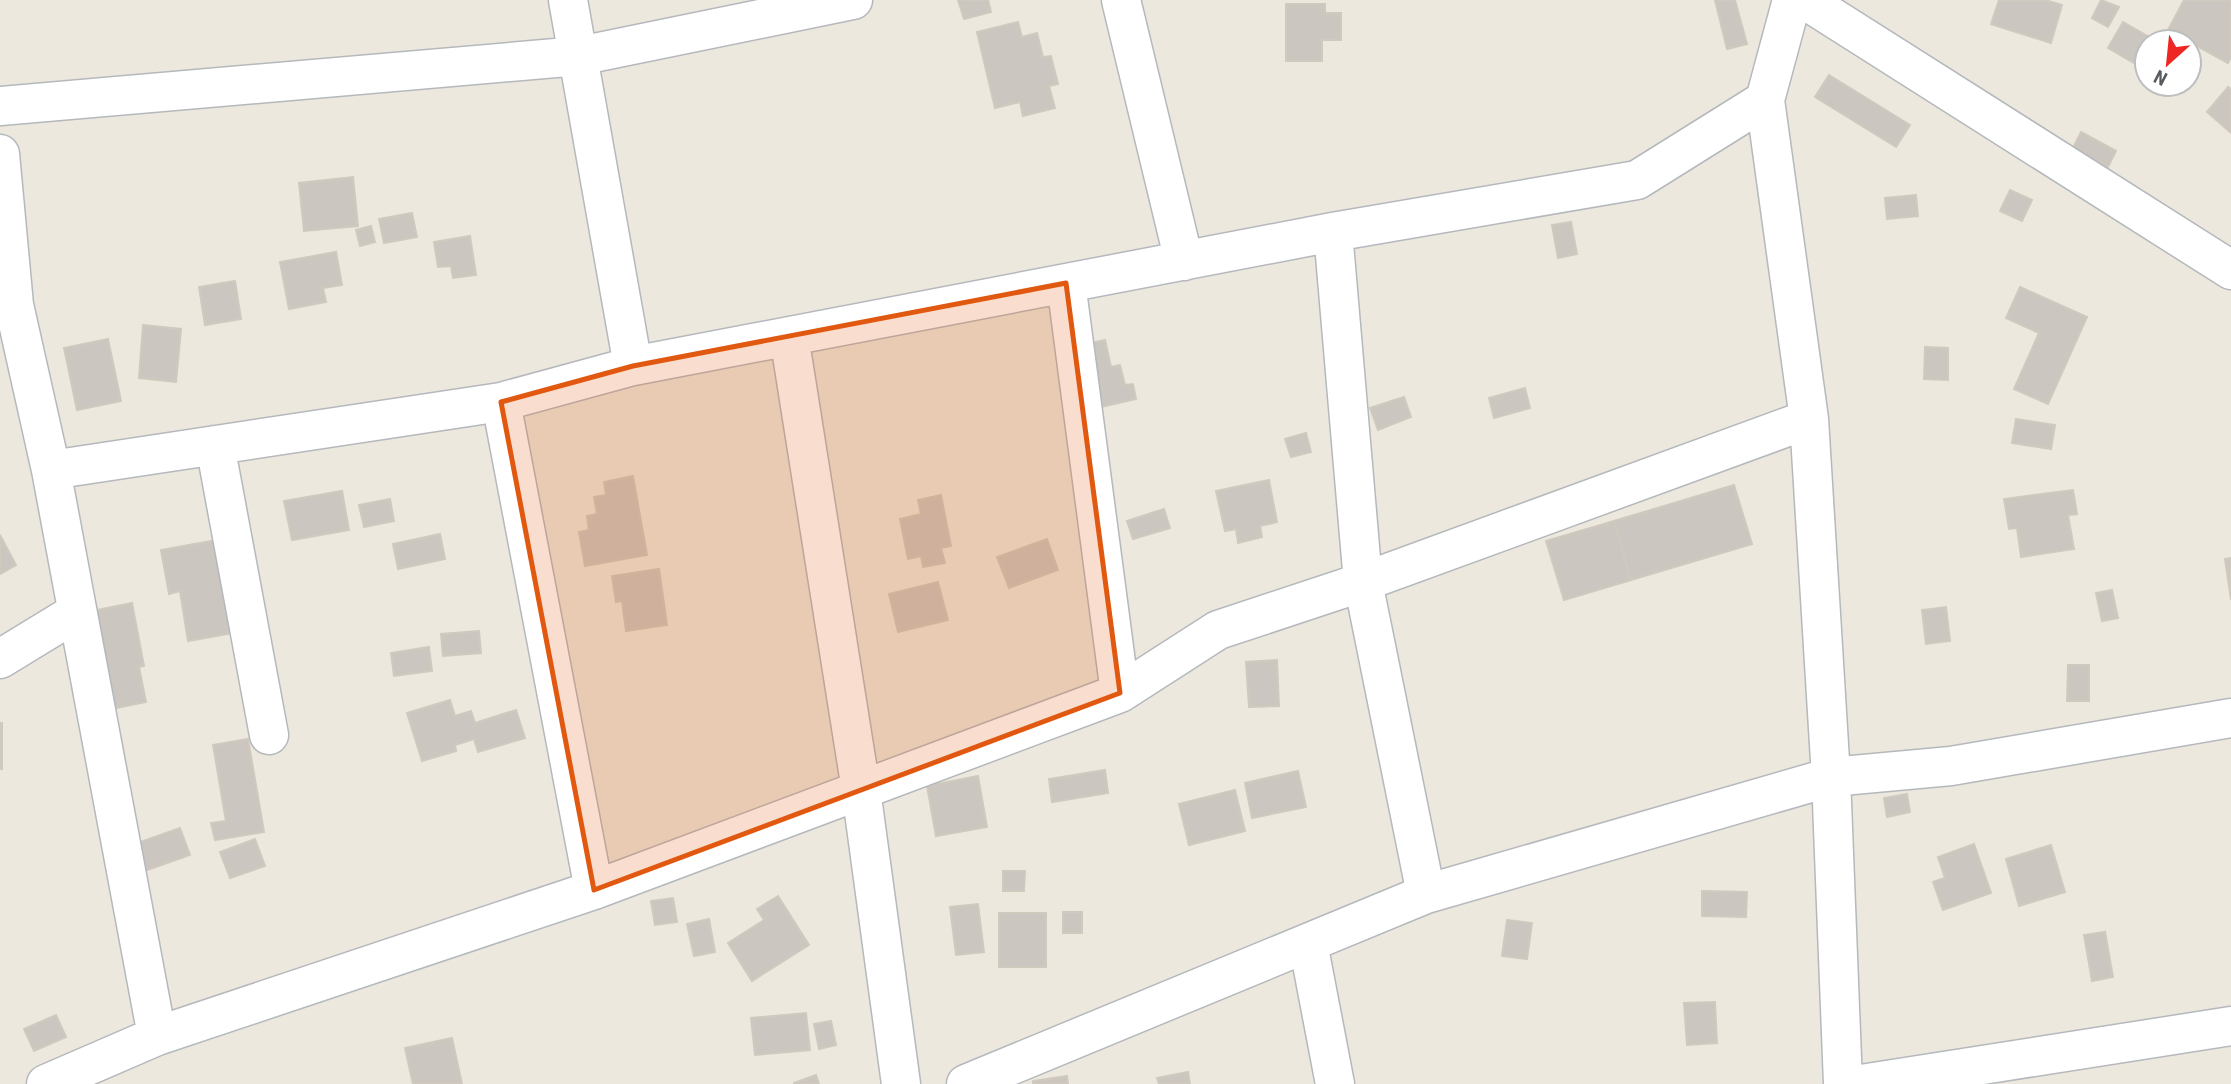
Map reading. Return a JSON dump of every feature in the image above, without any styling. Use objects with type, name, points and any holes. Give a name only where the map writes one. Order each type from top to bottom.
[{"type":"street","points":[[569,0],[633,366]]},
{"type":"street","points":[[0,106],[579,56],[853,0]]},
{"type":"street","points":[[1121,0],[1184,261]]},
{"type":"street","points":[[1793,0],[1765,100],[1809,419],[1831,777],[1843,1084]]},
{"type":"street","points":[[1805,0],[2231,270]]},
{"type":"street","points":[[51,470],[500,402],[633,366],[1333,232],[1637,180],[1765,100]]},
{"type":"street","points":[[0,154],[7,309],[51,470],[157,1036]]},
{"type":"street","points":[[1333,232],[1363,582],[1426,894]]},
{"type":"street","points":[[1066,283],[1120,693]]},
{"type":"street","points":[[789,336],[861,790],[901,1084]]},
{"type":"street","points":[[500,402],[594,890]]},
{"type":"street","points":[[46,1084],[157,1036],[594,890],[1120,693],[1218,630],[1363,582],[1809,419]]},
{"type":"street","points":[[215,445],[269,736]]},
{"type":"street","points":[[0,659],[77,612]]},
{"type":"street","points":[[965,1084],[1426,894],[1831,777],[1951,766],[2231,718]]},
{"type":"street","points":[[1308,943],[1335,1084]]},
{"type":"street","points":[[1861,1084],[2231,1026]]},
{"type":"highlighted area","points":[[1066,283],[1120,693],[594,890],[501,402],[633,366]]},
{"type":"building","points":[[958,0],[988,0],[991,12],[964,19]]},
{"type":"building","points":[[1715,0],[1735,0],[1747,44],[1727,49]]},
{"type":"building","points":[[1999,0],[2045,0],[2062,5],[2051,43],[1991,24]]},
{"type":"building","points":[[2101,0],[2119,7],[2108,27],[2092,18]]},
{"type":"building","points":[[2184,0],[2231,0],[2231,57],[2228,63],[2203,49],[2203,28],[2169,28]]},
{"type":"building","points":[[1286,4],[1325,4],[1325,13],[1341,13],[1341,40],[1322,40],[1322,61],[1286,61]]},
{"type":"building","points":[[1018,22],[1022,37],[1037,33],[1043,57],[1051,56],[1058,84],[1049,86],[1055,108],[1023,116],[1020,102],[995,108],[977,32]]},
{"type":"building","points":[[2123,22],[2134,28],[2133,63],[2108,48]]},
{"type":"building","points":[[1829,75],[1910,125],[1896,147],[1815,97]]},
{"type":"building","points":[[2228,87],[2231,89],[2231,133],[2207,112]]},
{"type":"building","points":[[2081,132],[2116,151],[2108,167],[2073,148]]},
{"type":"building","points":[[353,177],[358,226],[304,231],[299,183]]},
{"type":"building","points":[[2010,190],[2032,200],[2022,221],[2000,211]]},
{"type":"building","points":[[1916,195],[1918,216],[1887,219],[1885,198]]},
{"type":"building","points":[[412,213],[417,237],[384,243],[379,219]]},
{"type":"building","points":[[1571,222],[1577,254],[1558,258],[1552,225]]},
{"type":"building","points":[[371,226],[375,242],[360,246],[356,230]]},
{"type":"building","points":[[470,236],[476,275],[453,278],[451,266],[438,267],[434,242]]},
{"type":"building","points":[[336,252],[342,285],[323,288],[326,302],[289,309],[280,262]]},
{"type":"building","points":[[235,281],[241,319],[205,325],[199,287]]},
{"type":"building","points":[[2020,287],[2087,317],[2048,404],[2014,389],[2039,333],[2006,318]]},
{"type":"building","points":[[143,325],[181,329],[176,382],[139,378]]},
{"type":"building","points":[[108,339],[121,401],[77,410],[64,348]]},
{"type":"building","points":[[1105,340],[1111,367],[1120,365],[1125,385],[1133,384],[1136,399],[1088,410],[1074,347]]},
{"type":"building","points":[[1925,347],[1948,348],[1948,380],[1924,379]]},
{"type":"building","points":[[1525,388],[1530,408],[1494,418],[1489,398]]},
{"type":"building","points":[[1404,397],[1411,417],[1378,430],[1370,408]]},
{"type":"building","points":[[2016,419],[2055,425],[2051,449],[2012,443]]},
{"type":"building","points":[[1306,433],[1311,452],[1291,457],[1285,439]]},
{"type":"building","points":[[633,476],[647,555],[585,566],[579,532],[589,530],[587,516],[597,514],[594,497],[606,495],[604,482]]},
{"type":"building","points":[[1269,480],[1277,522],[1260,526],[1262,537],[1238,543],[1236,529],[1225,531],[1216,491]]},
{"type":"building","points":[[1734,485],[1752,544],[1631,580],[1614,521]]},
{"type":"building","points":[[2073,490],[2077,514],[2068,515],[2074,549],[2021,557],[2017,528],[2009,529],[2004,499]]},
{"type":"building","points":[[342,491],[349,530],[292,540],[284,501]]},
{"type":"building","points":[[941,495],[951,546],[941,548],[945,563],[923,567],[921,556],[908,559],[900,519],[921,514],[918,500]]},
{"type":"building","points":[[390,499],[394,521],[364,527],[359,505]]},
{"type":"building","points":[[1164,509],[1170,528],[1133,539],[1127,521]]},
{"type":"building","points":[[1614,521],[1631,580],[1564,600],[1546,541]]},
{"type":"building","points":[[440,534],[445,559],[398,569],[393,544]]},
{"type":"building","points":[[0,535],[16,565],[0,574]]},
{"type":"building","points":[[1047,539],[1058,570],[1009,588],[997,557]]},
{"type":"building","points":[[217,540],[233,633],[188,641],[180,591],[169,594],[161,550]]},
{"type":"building","points":[[2231,558],[2231,600],[2225,559]]},
{"type":"building","points":[[659,569],[667,625],[626,631],[622,601],[616,602],[612,576]]},
{"type":"building","points":[[938,582],[948,620],[898,632],[889,594]]},
{"type":"building","points":[[2112,590],[2118,618],[2102,621],[2096,593]]},
{"type":"building","points":[[132,603],[144,666],[139,667],[146,702],[106,710],[87,612]]},
{"type":"building","points":[[1946,607],[1950,641],[1926,644],[1922,610]]},
{"type":"building","points":[[479,631],[481,653],[443,656],[441,634]]},
{"type":"building","points":[[429,647],[432,671],[394,676],[391,653]]},
{"type":"building","points":[[1277,660],[1279,706],[1249,707],[1246,662]]},
{"type":"building","points":[[2068,665],[2089,665],[2089,701],[2067,701]]},
{"type":"building","points":[[450,700],[455,716],[471,711],[475,723],[516,710],[525,738],[478,752],[474,739],[455,745],[456,751],[422,761],[407,713]]},
{"type":"building","points":[[2,723],[2,769],[0,769]]},
{"type":"building","points":[[248,739],[264,832],[215,840],[211,823],[226,821],[213,745]]},
{"type":"building","points":[[1105,770],[1108,793],[1052,802],[1049,779]]},
{"type":"building","points":[[1298,771],[1306,807],[1252,818],[1245,783]]},
{"type":"building","points":[[978,776],[987,827],[936,836],[927,786]]},
{"type":"building","points":[[1235,790],[1245,831],[1189,845],[1179,804]]},
{"type":"building","points":[[1907,794],[1910,812],[1887,817],[1884,798]]},
{"type":"building","points":[[180,828],[190,855],[139,873],[129,846]]},
{"type":"building","points":[[255,839],[265,866],[230,878],[220,852]]},
{"type":"building","points":[[1974,844],[1991,893],[1943,910],[1933,882],[1945,878],[1938,857]]},
{"type":"building","points":[[2051,845],[2065,892],[2019,906],[2006,859]]},
{"type":"building","points":[[1003,871],[1025,871],[1024,891],[1003,891]]},
{"type":"building","points":[[1702,891],[1747,892],[1746,917],[1702,916]]},
{"type":"building","points":[[778,896],[809,945],[752,981],[728,943],[764,920],[757,909]]},
{"type":"building","points":[[673,898],[677,922],[655,925],[651,901]]},
{"type":"building","points":[[978,904],[984,952],[956,955],[950,907]]},
{"type":"building","points":[[1063,912],[1082,912],[1082,933],[1063,933]]},
{"type":"building","points":[[999,913],[1046,913],[1046,967],[999,967]]},
{"type":"building","points":[[709,919],[715,952],[694,956],[687,924]]},
{"type":"building","points":[[1507,920],[1532,923],[1527,959],[1502,956]]},
{"type":"building","points":[[2105,932],[2113,977],[2092,981],[2084,935]]},
{"type":"building","points":[[1715,1002],[1717,1043],[1687,1045],[1684,1003]]},
{"type":"building","points":[[806,1013],[810,1050],[755,1055],[751,1018]]},
{"type":"building","points":[[56,1015],[66,1037],[34,1051],[24,1029]]},
{"type":"building","points":[[831,1021],[836,1045],[819,1049],[814,1024]]},
{"type":"building","points":[[452,1038],[462,1084],[413,1084],[405,1048]]},
{"type":"building","points":[[1188,1072],[1190,1084],[1159,1084],[1157,1078]]},
{"type":"building","points":[[816,1075],[819,1084],[794,1084],[794,1083]]},
{"type":"building","points":[[1067,1076],[1068,1084],[1033,1084],[1033,1081]]}]
